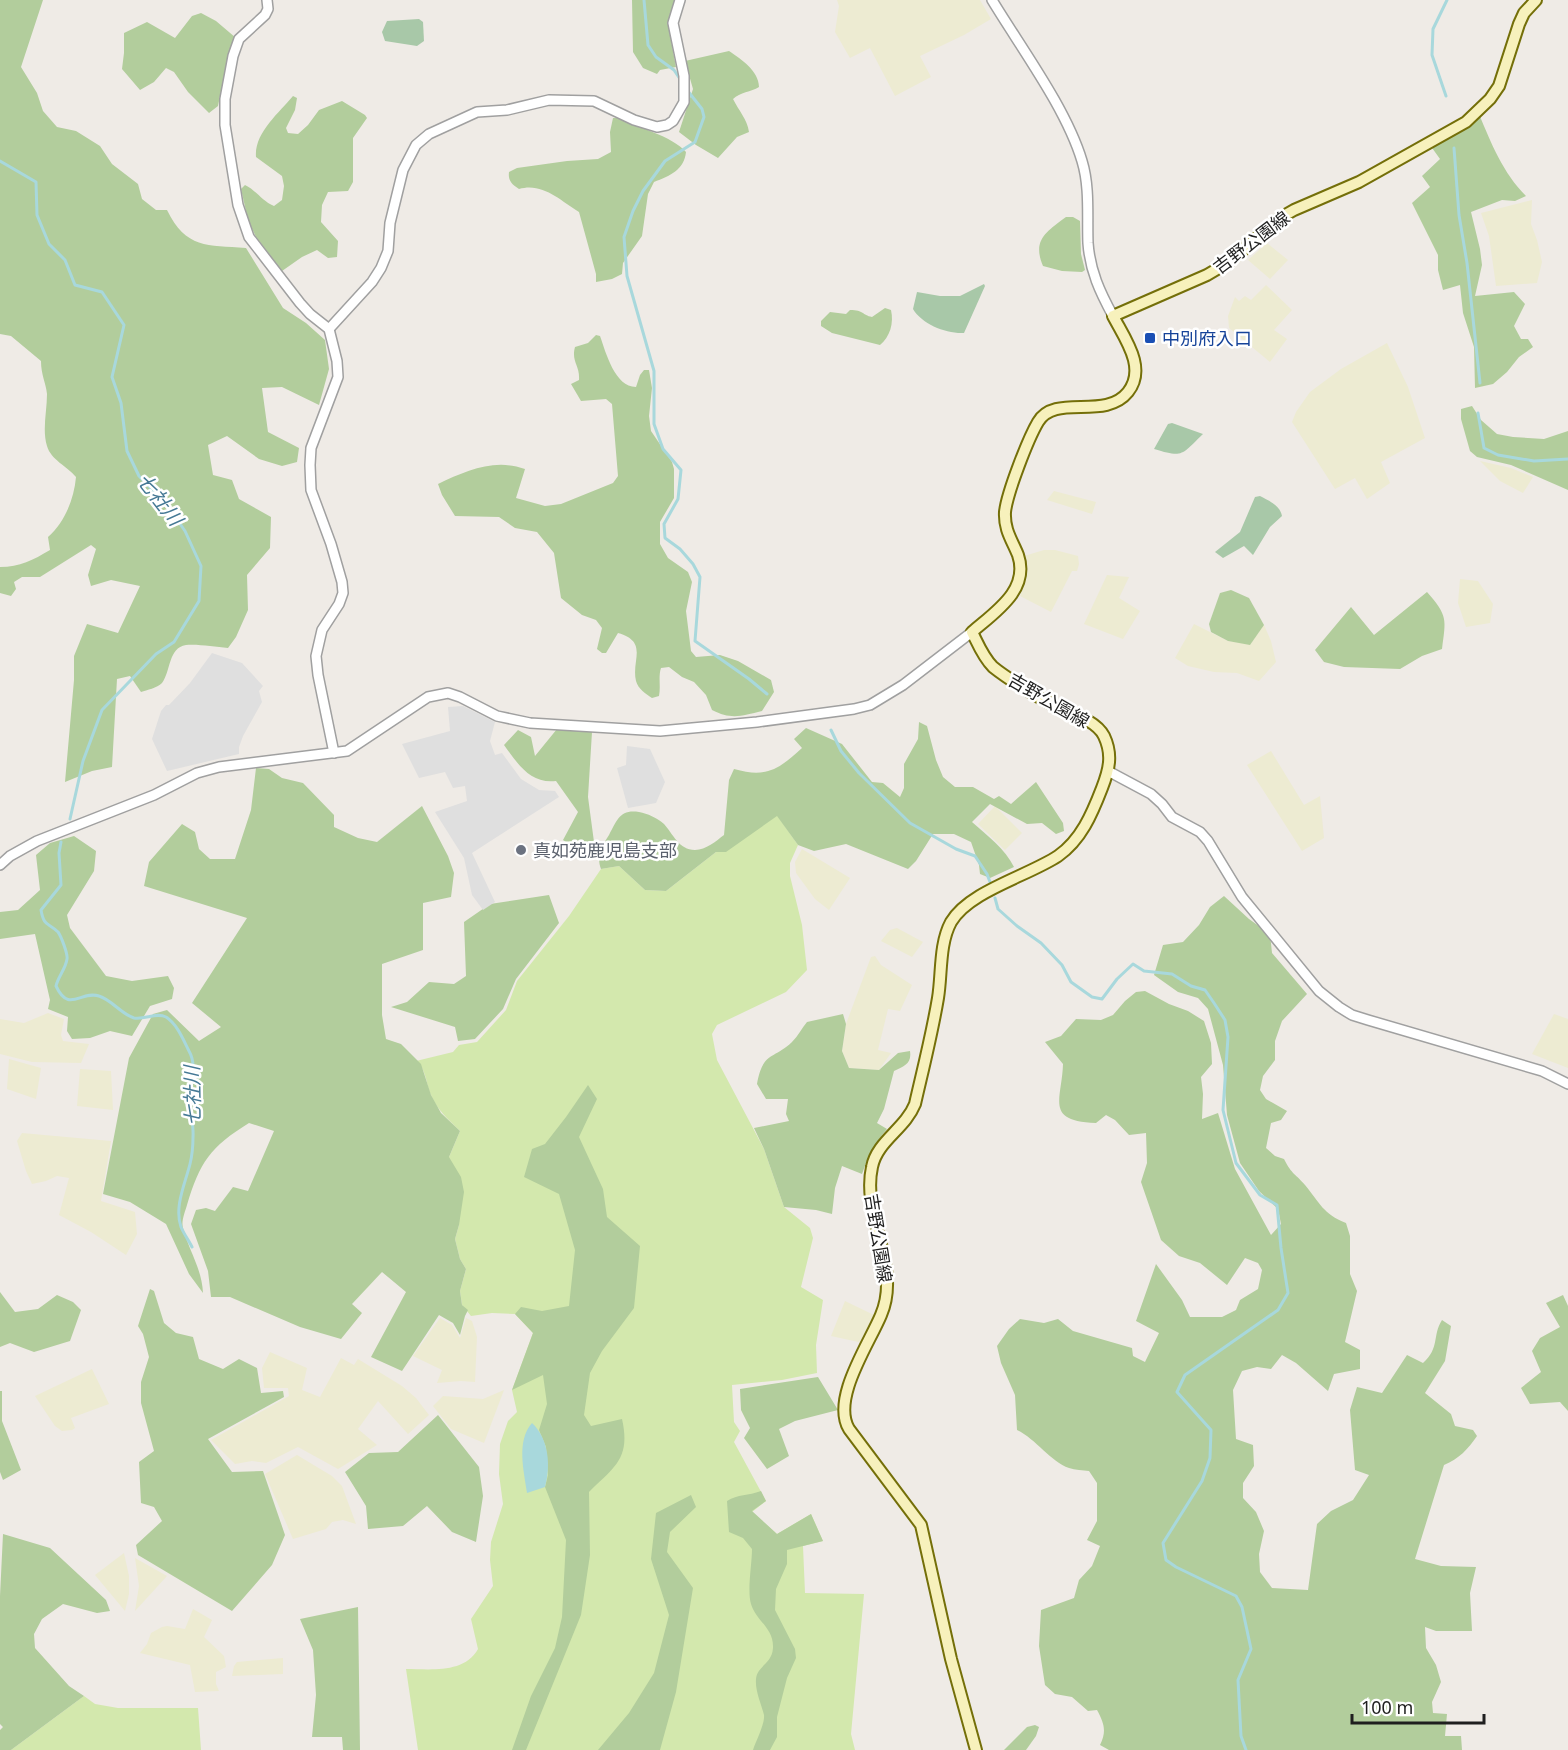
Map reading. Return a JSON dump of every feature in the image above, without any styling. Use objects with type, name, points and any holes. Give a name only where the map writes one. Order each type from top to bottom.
[{"type":"main road","name":"吉野公園線","points":[[1113,316],[1207,275],[1229,262],[1280,218],[1359,182],[1466,122],[1500,86],[1519,24],[1524,13],[1536,0]]},
{"type":"main road","points":[[972,632],[1005,603],[1020,580],[1021,568],[1018,555],[1009,537],[1005,511],[1024,453],[1038,421],[1052,410],[1112,404],[1122,399],[1132,387],[1136,377],[1135,360],[1113,316]]},
{"type":"main road","name":"吉野公園線","points":[[972,632],[985,657],[999,671],[1053,705],[1097,727],[1103,733],[1108,746],[1108,771],[1094,808],[1079,835],[1058,855],[984,893],[957,914],[950,923],[944,948],[937,1004],[915,1104],[911,1114],[879,1150],[872,1168],[870,1190],[888,1289],[882,1314],[851,1381],[843,1413],[849,1429],[921,1525],[951,1659],[976,1750]]},
{"type":"street","points":[[267,0],[268,9],[265,15],[245,32],[236,47],[225,99],[225,125],[238,205],[244,227],[255,245],[300,303],[310,314],[330,328],[338,361],[338,377],[311,448],[310,465],[311,490],[331,544],[343,593],[322,630],[316,656],[334,753]]},
{"type":"street","points":[[330,328],[372,282],[381,268],[388,251],[390,223],[403,170],[416,145],[426,136],[477,112],[507,110],[549,100],[594,101],[648,126],[663,127],[673,121],[684,102],[684,75],[673,23],[680,0]]},
{"type":"street","points":[[992,0],[1056,105],[1075,142],[1085,175],[1088,245],[1094,276],[1113,316]]},
{"type":"street","points":[[0,865],[10,856],[37,841],[154,795],[197,773],[219,767],[347,751],[429,697],[439,694],[448,693],[497,716],[530,723],[660,731],[745,723],[870,705],[889,695],[972,632]]},
{"type":"street","points":[[1108,771],[1151,794],[1172,817],[1200,832],[1208,841],[1242,897],[1305,974],[1334,1004],[1352,1015],[1518,1063],[1542,1071],[1568,1084]]},
{"type":"shaded area","points":[[837,0],[980,0],[991,19],[920,56],[931,77],[895,96],[870,48],[850,58],[835,32],[839,6]]},
{"type":"shaded area","points":[[1532,200],[1531,224],[1542,262],[1537,283],[1496,286],[1489,236],[1481,213]]},
{"type":"shaded area","points":[[1267,243],[1288,260],[1270,279],[1248,260]]},
{"type":"shaded area","points":[[1266,285],[1292,310],[1274,330],[1287,339],[1270,362],[1229,328],[1228,316],[1235,297],[1239,301],[1245,296],[1251,300]]},
{"type":"shaded area","points":[[1387,343],[1408,387],[1425,438],[1381,462],[1390,483],[1367,499],[1355,478],[1335,489],[1292,422],[1310,392],[1341,369]]},
{"type":"shaded area","points":[[1480,461],[1511,468],[1533,477],[1523,493],[1500,481]]},
{"type":"shaded area","points":[[1054,491],[1096,502],[1092,514],[1047,500]]},
{"type":"shaded area","points":[[1044,550],[1055,550],[1078,556],[1079,564],[1077,571],[1072,571],[1051,612],[1020,596],[1025,583],[1024,556]]},
{"type":"shaded area","points":[[1107,575],[1129,577],[1119,598],[1140,611],[1123,639],[1084,624]]},
{"type":"shaded area","points":[[1460,579],[1478,581],[1493,604],[1490,623],[1466,627],[1458,603]]},
{"type":"shaded area","points":[[1194,624],[1228,641],[1250,644],[1264,625],[1276,662],[1259,681],[1237,673],[1214,672],[1188,666],[1175,658]]},
{"type":"shaded area","points":[[212,653],[242,663],[263,686],[259,691],[262,702],[243,736],[239,754],[167,771],[152,739],[161,711],[190,683]]},
{"type":"shaded area","points":[[463,706],[495,722],[490,741],[495,755],[502,753],[521,779],[539,790],[555,791],[559,797],[472,853],[495,902],[483,910],[472,895],[464,858],[435,812],[467,801],[465,786],[453,788],[445,772],[419,778],[402,744],[450,731],[448,707]]},
{"type":"shaded area","points":[[627,746],[650,749],[665,782],[656,803],[628,808],[617,768],[626,765]]},
{"type":"shaded area","points":[[1271,751],[1304,805],[1320,796],[1324,838],[1302,851],[1247,765]]},
{"type":"shaded area","points":[[995,806],[1022,833],[1005,850],[978,824]]},
{"type":"shaded area","points":[[802,849],[850,878],[829,910],[815,899],[796,873],[795,862]]},
{"type":"shaded area","points":[[897,928],[923,942],[912,957],[881,941],[890,930]]},
{"type":"shaded area","points":[[875,956],[881,965],[912,985],[900,1011],[888,1009],[878,1050],[891,1053],[879,1070],[849,1068],[842,1051],[846,1024],[871,957]]},
{"type":"shaded area","points":[[48,1013],[64,1019],[61,1035],[63,1041],[89,1044],[81,1063],[32,1062],[0,1054],[0,1019],[24,1023]]},
{"type":"shaded area","points":[[1554,1014],[1568,1019],[1568,1068],[1532,1054]]},
{"type":"shaded area","points":[[9,1059],[41,1068],[36,1099],[7,1089]]},
{"type":"shaded area","points":[[80,1069],[111,1071],[113,1110],[77,1106]]},
{"type":"shaded area","points":[[22,1133],[111,1141],[101,1201],[135,1212],[137,1234],[126,1255],[91,1232],[59,1215],[69,1178],[57,1176],[32,1184],[17,1141]]},
{"type":"shaded area","points":[[845,1301],[876,1316],[863,1343],[831,1336]]},
{"type":"shaded area","points":[[440,1318],[452,1325],[460,1338],[466,1318],[472,1321],[477,1337],[475,1382],[437,1383],[442,1370],[413,1356]]},
{"type":"shaded area","points":[[270,1352],[307,1368],[302,1390],[320,1397],[341,1358],[354,1365],[358,1359],[402,1386],[416,1398],[429,1415],[408,1434],[378,1401],[358,1429],[377,1445],[338,1469],[298,1447],[266,1463],[252,1461],[235,1464],[211,1440],[289,1396],[288,1388],[264,1388],[262,1368]]},
{"type":"shaded area","points":[[92,1369],[109,1404],[71,1418],[75,1428],[62,1431],[55,1426],[35,1396]]},
{"type":"shaded area","points":[[504,1390],[484,1443],[451,1429],[433,1406],[443,1396],[483,1399]]},
{"type":"shaded area","points":[[297,1455],[332,1476],[342,1486],[356,1524],[343,1520],[332,1522],[326,1529],[293,1539],[265,1474]]},
{"type":"shaded area","points":[[124,1553],[129,1576],[129,1594],[125,1611],[95,1575]]},
{"type":"shaded area","points":[[135,1558],[167,1576],[135,1611],[139,1586]]},
{"type":"shaded area","points":[[193,1609],[212,1620],[204,1637],[224,1656],[226,1667],[216,1672],[216,1684],[219,1691],[195,1692],[190,1665],[140,1653],[151,1633],[162,1627],[185,1629]]},
{"type":"shaded area","points":[[283,1658],[283,1674],[232,1676],[237,1662]]},
{"type":"green space","points":[[0,0],[43,0],[21,67],[37,93],[43,111],[57,127],[76,131],[100,146],[112,164],[138,184],[142,199],[156,210],[167,210],[174,223],[190,238],[209,245],[246,248],[283,308],[306,323],[325,340],[329,369],[319,405],[282,387],[262,388],[268,432],[299,448],[297,462],[282,466],[259,459],[227,436],[208,445],[213,475],[232,480],[239,499],[271,517],[270,548],[247,575],[248,610],[236,637],[228,648],[196,645],[180,647],[173,655],[162,683],[152,689],[141,692],[130,676],[117,679],[112,767],[92,771],[65,782],[74,656],[87,624],[118,633],[140,586],[111,580],[91,586],[88,575],[96,549],[91,545],[40,577],[22,577],[14,582],[16,589],[11,596],[0,593],[0,567],[26,562],[50,550],[48,537],[68,510],[76,477],[56,459],[47,446],[45,427],[47,394],[41,361],[11,336],[0,334]]},
{"type":"green space","points":[[632,0],[675,0],[668,24],[676,67],[660,70],[657,74],[643,68],[633,52]]},
{"type":"green space","points":[[201,13],[216,21],[236,38],[228,56],[218,106],[209,113],[188,92],[174,72],[166,68],[154,82],[140,90],[122,69],[124,33],[147,22],[175,38],[192,16]]},
{"type":"green space","points":[[419,19],[423,22],[424,41],[417,46],[385,41],[382,32],[387,21]]},
{"type":"green space","points":[[729,51],[753,71],[759,87],[733,99],[745,119],[749,132],[737,137],[718,158],[679,132],[693,89],[685,61]]},
{"type":"green space","points":[[293,96],[297,98],[295,110],[286,128],[288,133],[298,134],[319,110],[342,101],[367,118],[353,138],[353,182],[348,191],[328,192],[322,205],[321,222],[338,241],[337,257],[328,258],[317,250],[282,271],[256,237],[248,220],[241,189],[245,185],[274,206],[282,200],[284,186],[282,176],[256,157],[256,148],[268,124]]},
{"type":"green space","points":[[1479,114],[1504,168],[1526,196],[1515,201],[1502,200],[1471,212],[1482,265],[1475,296],[1514,292],[1525,304],[1514,326],[1521,339],[1528,339],[1533,347],[1519,357],[1493,384],[1475,388],[1474,347],[1463,313],[1460,285],[1443,290],[1438,270],[1438,255],[1412,203],[1430,187],[1422,176],[1440,159],[1430,145]]},
{"type":"green space","points":[[613,118],[672,141],[686,152],[679,168],[671,175],[654,182],[648,194],[642,236],[623,263],[622,274],[612,279],[596,282],[596,274],[579,212],[543,190],[527,187],[519,189],[511,182],[509,172],[517,168],[598,159],[611,152],[610,132]]},
{"type":"green space","points":[[1066,217],[1073,217],[1080,221],[1081,254],[1085,270],[1082,272],[1062,271],[1043,266],[1040,257],[1039,249],[1043,237]]},
{"type":"green space","points":[[984,284],[964,333],[950,332],[935,327],[922,319],[913,309],[917,292],[940,296],[960,296]]},
{"type":"green space","points":[[885,308],[891,310],[891,325],[889,334],[880,345],[832,333],[821,326],[821,321],[830,312],[846,314],[850,310],[855,310],[872,317]]},
{"type":"green space","points":[[596,335],[600,336],[612,368],[629,386],[636,387],[640,375],[644,370],[649,370],[652,388],[649,416],[651,431],[672,462],[674,469],[674,498],[660,522],[660,544],[668,558],[688,572],[692,582],[686,611],[691,651],[696,657],[720,655],[738,661],[771,680],[774,692],[762,711],[731,716],[712,710],[706,695],[694,682],[682,677],[669,667],[661,668],[659,696],[652,698],[640,689],[636,681],[637,652],[633,641],[618,633],[606,653],[602,653],[597,649],[602,628],[596,620],[582,615],[561,598],[554,553],[537,532],[515,528],[499,517],[455,516],[442,495],[438,484],[491,465],[525,469],[516,498],[545,506],[561,504],[613,483],[618,476],[612,404],[606,399],[581,401],[571,384],[579,380],[574,356],[575,347],[588,343]]},
{"type":"green space","points":[[1472,406],[1481,420],[1497,434],[1544,439],[1568,431],[1568,490],[1511,465],[1477,457],[1470,451],[1461,419],[1461,409]]},
{"type":"green space","points":[[1172,423],[1203,434],[1182,453],[1154,449],[1168,424]]},
{"type":"green space","points":[[1260,496],[1277,506],[1282,516],[1270,527],[1253,555],[1244,546],[1223,558],[1215,552],[1240,532],[1255,497]]},
{"type":"green space","points":[[1231,590],[1249,598],[1264,625],[1250,645],[1228,641],[1211,632],[1209,624],[1220,593]]},
{"type":"green space","points":[[1427,592],[1439,607],[1444,618],[1442,649],[1422,656],[1400,669],[1344,667],[1324,662],[1315,650],[1351,607],[1374,635]]},
{"type":"green space","points":[[919,722],[927,726],[943,777],[955,787],[973,787],[994,799],[999,796],[1011,804],[1036,782],[1063,823],[1064,831],[1056,834],[1042,823],[1027,824],[990,804],[972,822],[1001,849],[1014,867],[990,878],[980,874],[971,842],[954,834],[933,834],[916,861],[908,869],[846,844],[814,851],[798,845],[777,816],[726,852],[716,852],[666,891],[645,890],[619,866],[601,869],[599,855],[602,847],[617,820],[627,812],[639,812],[658,819],[677,841],[689,849],[703,848],[714,842],[724,835],[729,780],[734,769],[755,773],[778,767],[802,748],[794,739],[806,728],[842,744],[872,782],[883,783],[900,797],[904,788],[904,764],[918,739]]},
{"type":"green space","points":[[557,729],[592,732],[588,797],[594,842],[579,851],[563,840],[578,812],[556,781],[547,781],[532,776],[520,766],[504,745],[518,730],[531,737],[535,756]]},
{"type":"green space","points":[[256,768],[269,769],[282,778],[303,783],[334,815],[334,827],[358,838],[377,842],[422,806],[448,856],[454,873],[451,897],[423,903],[423,950],[382,964],[382,1015],[386,1039],[401,1044],[421,1064],[431,1095],[441,1113],[460,1131],[449,1157],[461,1177],[464,1192],[455,1239],[460,1259],[466,1269],[460,1291],[462,1305],[468,1310],[460,1335],[453,1323],[439,1315],[402,1371],[371,1357],[406,1292],[382,1272],[352,1304],[362,1313],[341,1339],[300,1327],[230,1297],[211,1297],[208,1271],[191,1224],[196,1210],[206,1208],[215,1211],[233,1187],[248,1191],[274,1131],[249,1123],[216,1148],[202,1166],[197,1177],[184,1214],[183,1225],[198,1268],[203,1293],[189,1274],[166,1224],[130,1202],[103,1194],[129,1058],[153,1014],[167,1010],[199,1041],[221,1027],[192,1003],[247,918],[144,886],[149,862],[182,824],[195,832],[199,849],[210,859],[235,859],[251,810]]},
{"type":"green space","points":[[777,815],[798,845],[790,863],[790,876],[802,925],[807,970],[786,992],[717,1025],[712,1034],[717,1060],[764,1149],[784,1207],[810,1228],[813,1238],[801,1287],[823,1300],[816,1345],[817,1373],[782,1380],[732,1385],[734,1422],[740,1431],[734,1442],[766,1501],[752,1512],[777,1534],[811,1514],[823,1541],[803,1546],[805,1593],[864,1594],[851,1734],[855,1750],[418,1750],[406,1669],[436,1669],[455,1666],[464,1663],[478,1649],[471,1619],[493,1586],[490,1560],[491,1542],[503,1504],[499,1474],[500,1444],[508,1421],[517,1412],[512,1390],[533,1333],[515,1314],[492,1313],[471,1316],[462,1305],[460,1291],[466,1269],[460,1259],[455,1239],[459,1225],[449,1157],[460,1131],[437,1105],[429,1091],[424,1072],[416,1061],[453,1052],[459,1045],[477,1042],[506,1010],[517,981],[569,916],[601,869],[619,866],[645,890],[666,891],[716,852],[726,851]]},
{"type":"green space","points":[[74,836],[96,851],[94,871],[67,915],[70,928],[106,976],[132,981],[168,976],[174,988],[172,999],[150,1006],[132,1036],[110,1031],[90,1038],[72,1039],[67,1031],[68,1017],[48,1009],[50,1000],[35,934],[0,939],[0,912],[18,910],[40,890],[36,855],[50,843]]},
{"type":"green space","points":[[549,895],[559,923],[516,979],[503,1009],[475,1039],[458,1041],[455,1027],[391,1007],[407,1002],[429,982],[454,984],[466,976],[464,922],[490,904]]},
{"type":"green space","points":[[1224,896],[1249,919],[1270,934],[1272,953],[1307,994],[1282,1021],[1275,1041],[1275,1060],[1263,1076],[1260,1090],[1266,1099],[1287,1111],[1281,1120],[1271,1123],[1266,1148],[1275,1156],[1284,1159],[1327,1212],[1346,1223],[1350,1236],[1350,1274],[1357,1291],[1345,1342],[1360,1350],[1360,1369],[1334,1374],[1328,1391],[1296,1363],[1282,1355],[1271,1369],[1257,1367],[1242,1371],[1233,1390],[1236,1439],[1253,1445],[1254,1466],[1243,1483],[1243,1498],[1256,1512],[1264,1531],[1259,1554],[1260,1572],[1272,1588],[1308,1590],[1317,1524],[1331,1511],[1353,1500],[1369,1475],[1355,1470],[1350,1410],[1357,1387],[1382,1393],[1407,1355],[1423,1363],[1428,1358],[1434,1347],[1442,1320],[1451,1326],[1445,1361],[1425,1393],[1451,1414],[1455,1426],[1473,1430],[1477,1436],[1463,1453],[1444,1465],[1415,1559],[1441,1566],[1476,1567],[1470,1593],[1472,1631],[1436,1631],[1425,1627],[1426,1648],[1436,1665],[1441,1682],[1432,1702],[1433,1713],[1447,1714],[1445,1736],[1461,1736],[1462,1750],[1109,1750],[1100,1745],[1104,1727],[1097,1710],[1088,1711],[1072,1697],[1055,1694],[1045,1685],[1039,1646],[1041,1610],[1074,1598],[1079,1580],[1092,1566],[1100,1546],[1087,1540],[1097,1521],[1097,1483],[1089,1471],[1071,1469],[1062,1465],[1017,1430],[1015,1395],[1001,1363],[997,1346],[1009,1329],[1020,1319],[1044,1323],[1058,1319],[1073,1331],[1132,1348],[1133,1356],[1145,1362],[1159,1333],[1136,1321],[1156,1264],[1182,1300],[1190,1317],[1222,1317],[1236,1310],[1240,1300],[1258,1289],[1262,1270],[1258,1263],[1245,1258],[1227,1285],[1200,1263],[1179,1256],[1161,1240],[1141,1182],[1147,1163],[1146,1133],[1129,1135],[1115,1120],[1106,1115],[1096,1123],[1069,1118],[1062,1113],[1059,1098],[1063,1064],[1045,1042],[1061,1036],[1076,1019],[1101,1020],[1113,1015],[1136,992],[1145,991],[1204,1021],[1211,1043],[1212,1064],[1201,1077],[1202,1119],[1218,1113],[1235,1169],[1271,1235],[1281,1224],[1278,1209],[1259,1191],[1240,1163],[1227,1115],[1223,1065],[1208,1009],[1198,998],[1178,992],[1154,975],[1163,945],[1183,942],[1199,925],[1210,907]]},
{"type":"green space","points":[[843,1014],[846,1024],[842,1051],[849,1068],[879,1070],[898,1053],[910,1051],[910,1059],[894,1071],[884,1109],[877,1123],[887,1129],[872,1150],[862,1174],[842,1166],[835,1188],[832,1214],[784,1207],[764,1149],[754,1128],[789,1121],[786,1114],[788,1099],[766,1099],[757,1084],[759,1073],[766,1061],[792,1042],[807,1022]]},
{"type":"green space","points":[[588,1085],[597,1099],[579,1137],[603,1189],[607,1217],[640,1246],[634,1308],[602,1351],[590,1373],[584,1415],[591,1426],[622,1419],[624,1444],[622,1453],[613,1468],[589,1492],[590,1555],[581,1615],[526,1750],[512,1750],[531,1696],[555,1648],[562,1617],[566,1540],[545,1487],[548,1475],[546,1447],[539,1430],[547,1404],[543,1375],[512,1390],[533,1333],[515,1314],[521,1307],[542,1311],[569,1306],[575,1250],[559,1194],[524,1177],[532,1149],[545,1144]]},
{"type":"green space","points":[[150,1289],[154,1291],[164,1323],[176,1333],[193,1337],[199,1359],[223,1369],[239,1359],[257,1368],[261,1393],[283,1391],[284,1397],[208,1439],[232,1472],[263,1471],[285,1535],[272,1565],[232,1611],[138,1555],[136,1545],[162,1521],[154,1507],[141,1503],[139,1462],[154,1451],[141,1403],[141,1382],[149,1357],[143,1334],[138,1326]]},
{"type":"green space","points":[[0,1292],[15,1312],[38,1309],[57,1295],[73,1302],[81,1310],[70,1341],[34,1352],[10,1343],[0,1347]]},
{"type":"green space","points":[[1563,1295],[1568,1306],[1568,1411],[1560,1402],[1530,1404],[1521,1388],[1541,1372],[1532,1351],[1540,1338],[1560,1327],[1546,1303]]},
{"type":"green space","points":[[818,1377],[838,1410],[795,1421],[779,1429],[789,1456],[767,1469],[744,1438],[750,1428],[741,1410],[740,1389]]},
{"type":"green space","points":[[0,1391],[2,1391],[2,1421],[21,1470],[3,1480],[0,1472]]},
{"type":"green space","points":[[438,1415],[479,1467],[483,1496],[476,1542],[452,1532],[427,1506],[403,1526],[368,1529],[366,1506],[345,1472],[369,1453],[398,1452]]},
{"type":"green space","points":[[761,1491],[766,1501],[752,1511],[777,1534],[811,1514],[823,1541],[787,1550],[787,1564],[776,1589],[775,1610],[795,1649],[796,1658],[787,1678],[777,1717],[777,1737],[770,1750],[753,1750],[764,1719],[756,1679],[759,1671],[770,1658],[773,1641],[751,1604],[752,1549],[743,1538],[729,1532],[727,1501]]},
{"type":"green space","points":[[691,1495],[696,1507],[670,1532],[667,1552],[693,1588],[676,1692],[660,1750],[598,1750],[629,1713],[654,1673],[669,1615],[651,1559],[656,1513]]},
{"type":"green space","points":[[3,1534],[50,1548],[106,1600],[110,1611],[97,1613],[63,1604],[42,1619],[34,1634],[35,1648],[69,1686],[84,1696],[11,1750],[0,1750],[0,1730],[3,1727],[0,1724],[0,1596]]},
{"type":"green space","points":[[358,1607],[360,1750],[343,1750],[342,1737],[312,1737],[316,1695],[313,1650],[300,1619]]},
{"type":"green space","points":[[84,1696],[95,1704],[118,1708],[198,1708],[201,1750],[11,1750]]},
{"type":"green space","points":[[1035,1725],[1039,1727],[1036,1736],[1026,1750],[1004,1750],[1027,1727]]},
{"type":"water","points":[[532,1423],[538,1429],[545,1445],[548,1470],[545,1487],[527,1493],[523,1447],[527,1430]]},
{"type":"waterway","points":[[644,0],[648,45],[656,57],[674,70],[682,82]]},
{"type":"waterway","points":[[1446,96],[1432,55],[1433,29],[1447,0]]},
{"type":"waterway","points":[[687,90],[702,109],[704,117],[695,142],[665,161],[643,191],[633,211],[624,237],[627,276],[654,371],[654,424],[663,449],[681,470],[678,499],[664,524],[665,538],[680,549],[693,564],[700,577],[695,641],[767,694]]},
{"type":"waterway","points":[[1454,148],[1459,215],[1467,263],[1480,383]]},
{"type":"waterway","name":"七社川","points":[[0,161],[36,182],[37,215],[49,244],[65,260],[75,285],[102,292],[124,325],[112,377],[121,403],[127,451],[139,476],[167,505],[185,531],[201,566],[199,601],[174,642],[156,654],[102,710],[83,761],[70,819]]},
{"type":"waterway","points":[[1478,413],[1484,448],[1498,455],[1534,461],[1568,459]]},
{"type":"waterway","points":[[831,730],[841,751],[859,773],[910,823],[956,849],[975,856],[990,882]]},
{"type":"waterway","name":"七社川","points":[[61,842],[59,853],[61,885],[41,910],[45,922],[58,932],[66,953],[67,959],[56,986],[66,999],[99,996],[134,1018],[158,1015],[166,1017],[177,1028],[191,1056],[193,1067],[190,1101],[193,1147],[181,1196],[179,1219],[192,1247]]},
{"type":"waterway","points":[[995,898],[998,909],[1041,943],[1062,965],[1071,982],[1092,997],[1102,999],[1117,979],[1133,964],[1144,971],[1172,974],[1191,986],[1205,990],[1225,1020],[1228,1037],[1223,1110],[1236,1163],[1260,1195],[1277,1205],[1288,1293],[1278,1310],[1185,1375],[1177,1392],[1211,1430],[1210,1458],[1202,1481],[1163,1543],[1166,1560],[1236,1596],[1242,1607],[1251,1649],[1238,1680],[1241,1736],[1246,1750]]},
{"type":"place","name":"中別府入口","points":[[1150,338]]},
{"type":"place","name":"真如苑鹿児島支部","points":[[521,850]]}]
